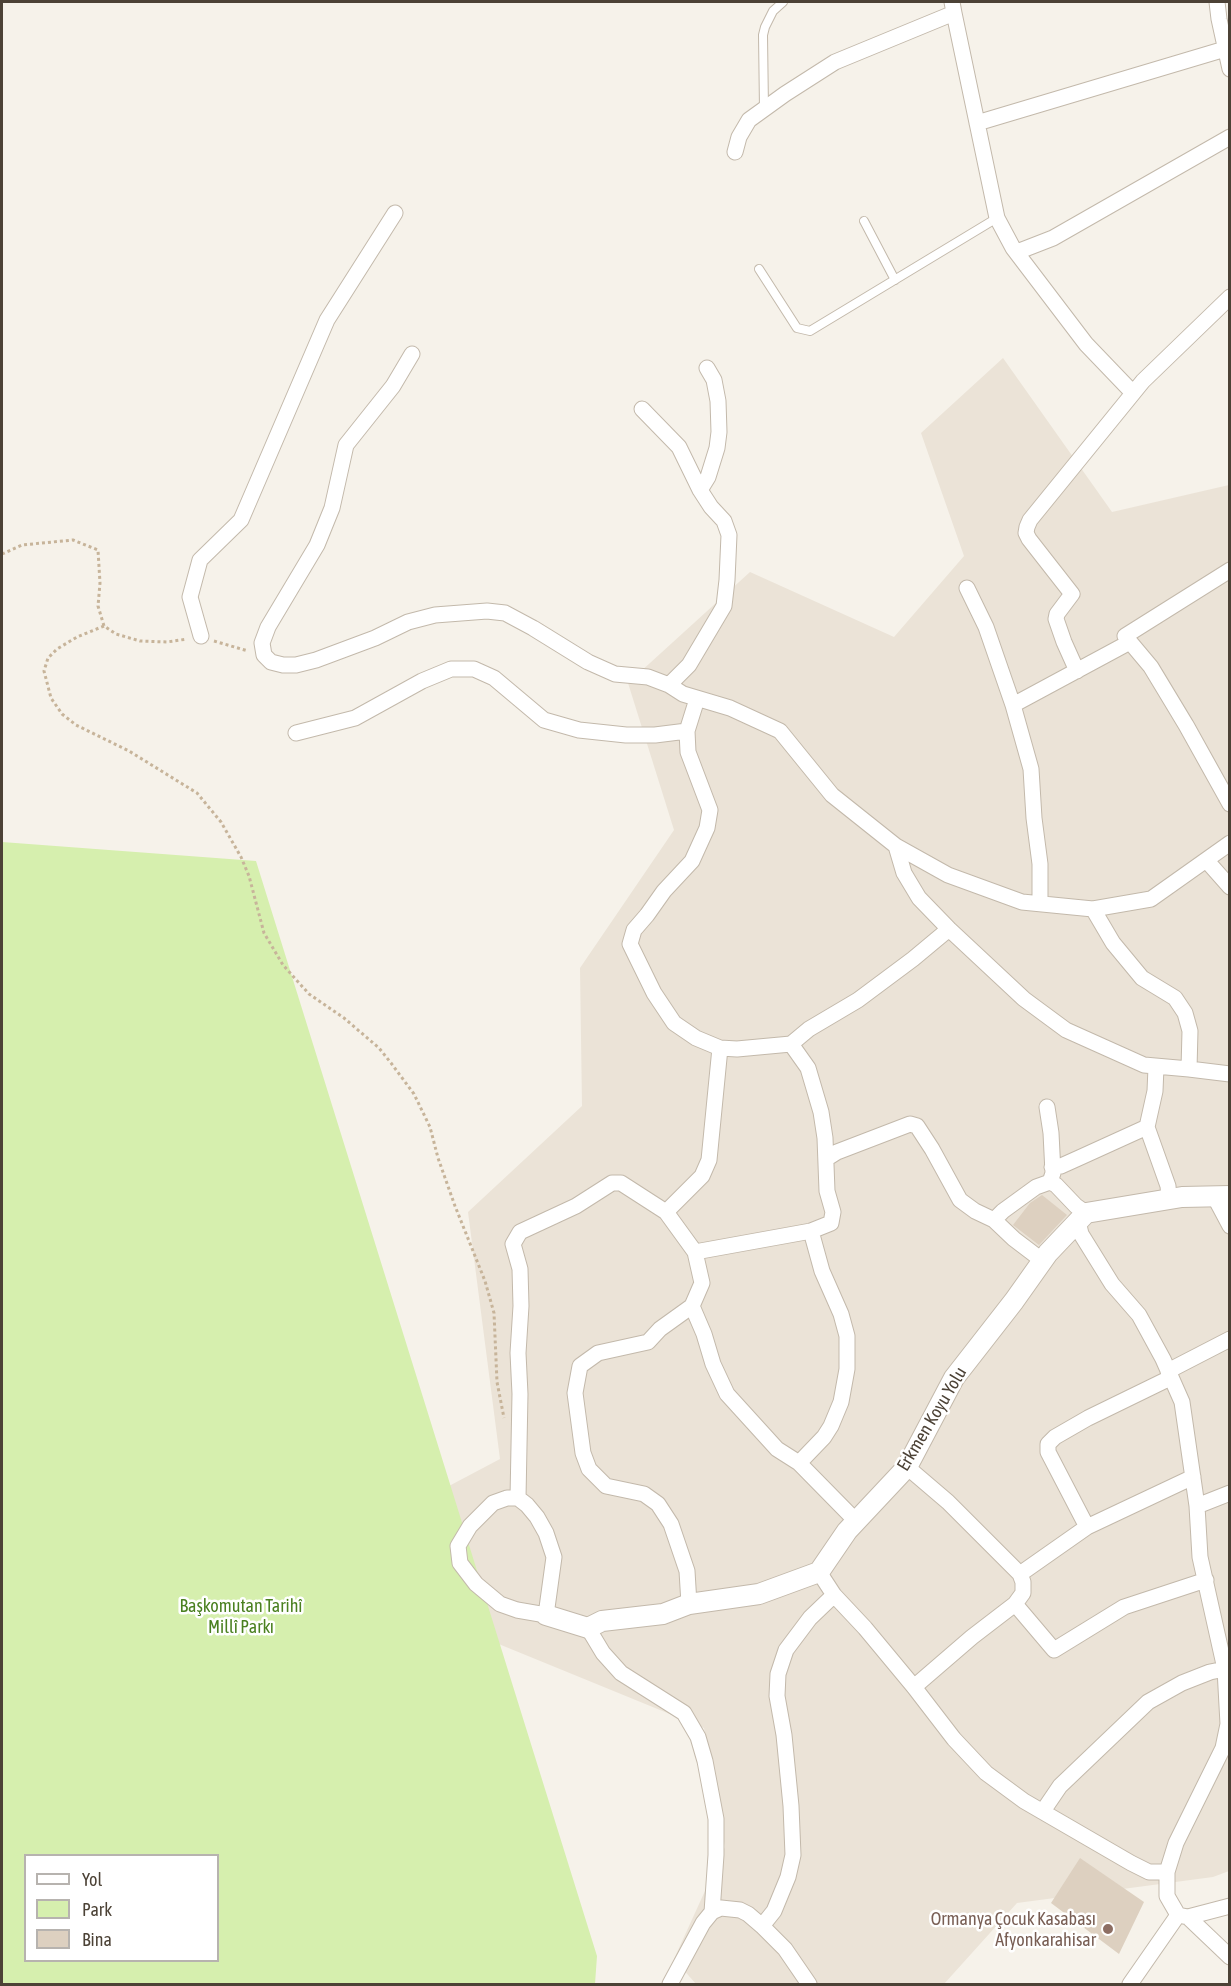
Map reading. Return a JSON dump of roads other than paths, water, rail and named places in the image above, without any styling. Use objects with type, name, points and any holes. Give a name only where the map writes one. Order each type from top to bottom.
[{"type":"street","points":[[1217,2],[1230,69]]},
{"type":"street","points":[[735,152],[739,137],[749,120],[764,109],[835,62],[953,7],[997,218],[1017,252],[1086,344],[1132,393]]},
{"type":"street","points":[[977,123],[1225,49]]},
{"type":"street","points":[[1017,252],[1053,238],[1230,137]]},
{"type":"street","points":[[201,636],[190,597],[200,560],[241,520],[327,320],[395,213]]},
{"type":"street","points":[[1077,671],[1056,619],[1057,614],[1072,594],[1029,538],[1026,533],[1027,527],[1030,520],[1132,393],[1230,297]]},
{"type":"street","points":[[412,354],[393,386],[346,445],[332,508],[317,545],[268,627],[262,643],[264,656],[271,662],[296,665],[316,660],[375,639],[408,622],[435,615],[487,611],[505,613],[588,663],[615,674],[648,677],[683,694],[730,708],[780,731],[832,795],[896,846],[948,875],[1022,902],[1093,909],[1151,899],[1230,843]]},
{"type":"street","points":[[700,490],[708,477],[717,448],[719,432],[718,401],[714,380],[707,368]]},
{"type":"street","points":[[642,409],[679,447],[700,490],[724,521],[729,535],[724,606],[689,665],[669,686]]},
{"type":"street","points":[[1230,570],[1125,636],[1157,677],[1230,804]]},
{"type":"street","points":[[966,588],[986,627],[1013,705],[1031,769],[1040,864],[1040,903]]},
{"type":"street","points":[[1013,705],[1130,642]]},
{"type":"street","points":[[296,733],[355,718],[422,681],[451,669],[474,669],[494,678],[544,720],[579,730],[626,735],[655,735],[687,731]]},
{"type":"street","points":[[697,699],[687,731],[688,752],[710,810],[707,828],[692,861],[664,891],[634,930],[630,944],[654,993],[674,1023],[696,1038],[720,1048],[790,1044],[809,1029],[858,1000],[949,929]]},
{"type":"street","points":[[896,846],[904,873],[919,898],[1024,999],[1066,1030],[1144,1065],[1230,1074]]},
{"type":"street","points":[[1207,861],[1230,887]]},
{"type":"street","points":[[1093,909],[1113,943],[1142,978],[1175,998],[1185,1013],[1190,1031],[1189,1069]]},
{"type":"street","points":[[695,1252],[811,1231],[831,1223],[833,1212],[827,1191],[821,1112],[808,1068],[790,1044]]},
{"type":"street","points":[[666,1212],[702,1176],[709,1160],[720,1048]]},
{"type":"street","points":[[1156,1067],[1155,1090],[1147,1127],[1170,1198]]},
{"type":"street","points":[[1047,1107],[1051,1121],[1051,1174],[1056,1185],[1076,1206],[1082,1217],[1081,1234],[1112,1284],[1139,1316],[1163,1359],[1182,1402],[1197,1506],[1200,1557],[1225,1669],[1229,1724],[1223,1748],[1176,1843],[1167,1872],[1167,1896],[1183,1916],[1230,1957]]},
{"type":"street","points":[[826,1159],[837,1152],[910,1124],[917,1126],[960,1200],[994,1220],[1042,1261]]},
{"type":"street","points":[[994,1220],[1061,1166],[1147,1127]]},
{"type":"street","points":[[518,1498],[520,1269],[513,1244],[520,1233],[576,1206],[612,1183],[621,1183],[666,1212],[695,1252],[702,1283],[692,1306],[660,1329],[648,1342],[598,1353],[580,1366],[575,1393],[583,1453],[589,1469],[606,1486],[644,1494],[658,1504],[671,1524],[687,1571],[689,1604]]},
{"type":"street","points":[[1082,1217],[1170,1198],[1222,1196],[1230,1226]]},
{"type":"street","name":"Erkmen Koyu Yolu","points":[[819,1572],[847,1531],[907,1467],[954,1378],[1042,1261],[1082,1217]]},
{"type":"street","points":[[799,1463],[824,1437],[831,1426],[841,1402],[847,1369],[847,1336],[841,1314],[822,1271],[811,1231]]},
{"type":"street","points":[[692,1306],[713,1364],[727,1394],[777,1449],[799,1463],[856,1521]]},
{"type":"street","points":[[1087,1527],[1048,1452],[1048,1444],[1055,1437],[1230,1339]]},
{"type":"street","points":[[907,1467],[948,1502],[1020,1574],[1023,1582],[1023,1593],[1015,1604],[972,1637],[914,1687]]},
{"type":"street","points":[[1020,1574],[1087,1527],[1193,1477]]},
{"type":"street","points":[[1197,1506],[1230,1493]]},
{"type":"street","points":[[546,1616],[554,1557],[546,1533],[537,1517],[518,1498],[507,1497],[493,1503],[470,1526],[458,1545],[460,1563],[476,1584],[500,1604],[588,1628],[602,1621],[663,1614],[689,1604],[759,1594],[819,1572],[834,1595],[865,1628],[954,1739],[986,1773],[1024,1801],[1131,1863],[1149,1872],[1167,1872]]},
{"type":"street","points":[[1015,1604],[1054,1650],[1124,1607],[1206,1580]]},
{"type":"street","points":[[762,1926],[774,1911],[788,1877],[793,1856],[790,1794],[784,1735],[777,1696],[778,1674],[786,1650],[810,1618],[834,1595]]},
{"type":"street","points":[[588,1628],[603,1653],[621,1673],[684,1713],[698,1737],[716,1819],[712,1912]]},
{"type":"street","points":[[1043,1811],[1060,1786],[1148,1702],[1182,1683],[1225,1669]]},
{"type":"street","points":[[1130,1984],[1183,1916],[1230,1906]]},
{"type":"street","points":[[670,1984],[703,1923],[712,1912],[721,1908],[740,1910],[762,1926],[785,1949],[809,1984]]},
{"type":"lane","points":[[764,109],[763,35],[773,11],[783,2]]},
{"type":"lane","points":[[759,269],[797,328],[806,331],[814,330],[997,218]]},
{"type":"lane","points":[[864,221],[895,280]]},
{"type":"place","name":"Ormanya Çocuk Kasabası Afyonkarahisar","points":[[1108,1929]]},
{"type":"park label","name":"Başkomutan Tarihî Millî Parkı","points":[[241,1616]]}]
